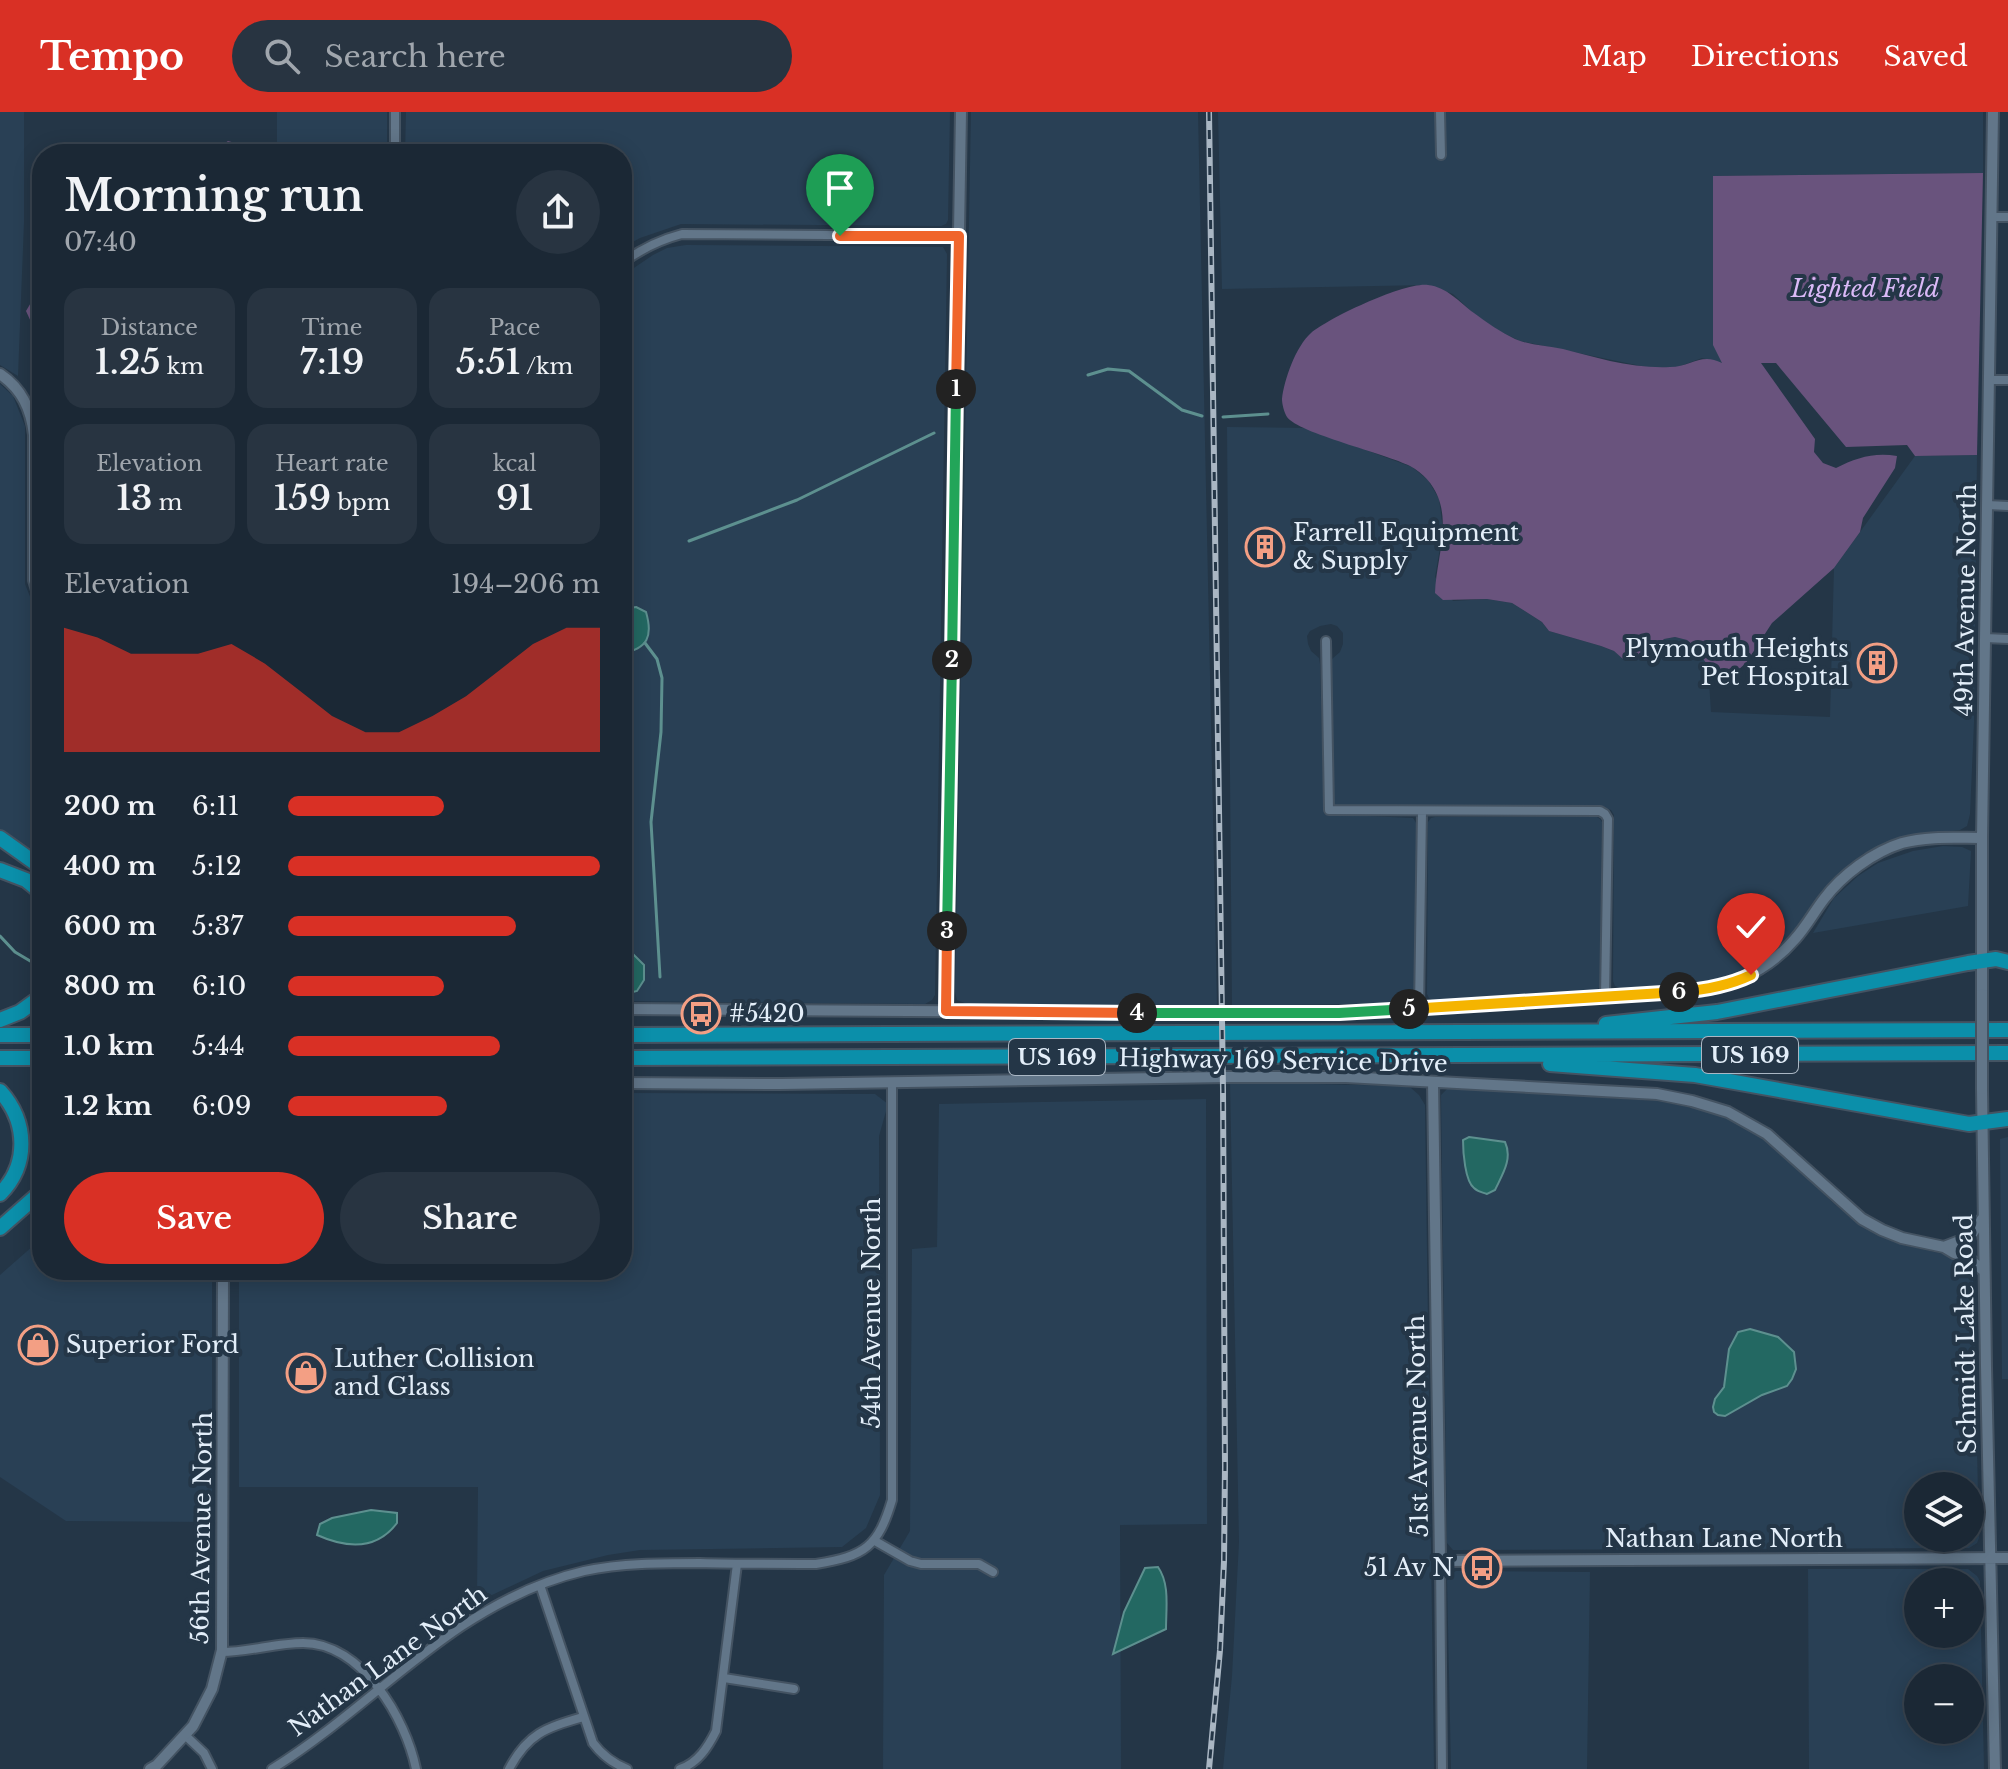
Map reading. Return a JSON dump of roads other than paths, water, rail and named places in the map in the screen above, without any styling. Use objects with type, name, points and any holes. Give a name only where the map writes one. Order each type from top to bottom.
[{"type":"highway","points":[[0,838],[32,861]]},
{"type":"highway","points":[[0,870],[32,885]]},
{"type":"highway","points":[[1522,1032],[1717,1012],[1981,961],[1996,959],[2008,962]]},
{"type":"highway","points":[[0,1020],[32,1003]]},
{"type":"highway","name":"US 169","points":[[632,1035],[2008,1030]]},
{"type":"highway","points":[[0,1035],[32,1035]]},
{"type":"highway","name":"US 169","points":[[632,1058],[2008,1053]]},
{"type":"highway","points":[[1491,1056],[1530,1063],[1695,1075],[1969,1124],[2008,1119]]},
{"type":"highway","points":[[0,1058],[32,1058]]},
{"type":"highway","points":[[0,1091],[13,1110],[22,1137],[17,1169],[0,1194]]},
{"type":"highway","points":[[0,1228],[32,1200]]},
{"type":"street","points":[[395,112],[395,144]]},
{"type":"street","points":[[946,1011],[961,112]]},
{"type":"street","points":[[1440,112],[1441,155]]},
{"type":"street","name":"49th Avenue North","points":[[1982,1089],[1982,838],[1993,112]]},
{"type":"street","points":[[1991,217],[2008,217]]},
{"type":"street","points":[[632,256],[649,245],[682,234],[959,236]]},
{"type":"street","points":[[0,374],[19,391],[32,419]]},
{"type":"street","points":[[1989,380],[2008,380]]},
{"type":"street","points":[[1987,505],[2008,506]]},
{"type":"street","points":[[1985,638],[2008,639]]},
{"type":"street","points":[[1326,641],[1329,810],[1600,811],[1605,814],[1608,819],[1605,996]]},
{"type":"street","points":[[1419,1009],[1422,811]]},
{"type":"street","points":[[632,1009],[1339,1013],[1700,991],[1740,980],[1763,967],[1793,942],[1832,889],[1865,862],[1891,847],[1932,838],[1982,838]]},
{"type":"street","name":"Highway 169 Service Drive","points":[[632,1083],[1331,1077],[1657,1094],[1728,1112],[1767,1134],[1862,1219],[1902,1238],[1944,1247],[1967,1257],[1984,1271]]},
{"type":"street","name":"54th Avenue North","points":[[875,1541],[892,1500],[892,1082]]},
{"type":"street","name":"51st Avenue North","points":[[1433,1082],[1442,1769]]},
{"type":"street","name":"Schmidt Lake Road","points":[[1982,1089],[1995,1769]]},
{"type":"street","points":[[1944,1247],[1970,1237],[1983,1217]]},
{"type":"street","name":"56th Avenue North","points":[[186,1736],[212,1689],[222,1652],[223,1280]]},
{"type":"street","points":[[875,1541],[921,1564],[979,1564],[993,1572]]},
{"type":"street","name":"Nathan Lane North","points":[[272,1769],[460,1627],[494,1606],[540,1585],[584,1571],[621,1565],[816,1564],[841,1560],[875,1541]]},
{"type":"street","name":"Nathan Lane North","points":[[1440,1561],[2008,1558]]},
{"type":"street","points":[[680,1769],[698,1758],[716,1731],[737,1564]]},
{"type":"street","points":[[540,1585],[593,1743],[611,1761],[627,1769]]},
{"type":"street","points":[[222,1652],[304,1643],[332,1650],[359,1668],[379,1689],[412,1747],[416,1769]]},
{"type":"street","points":[[724,1678],[794,1689]]},
{"type":"street","points":[[509,1769],[529,1740],[583,1717]]},
{"type":"street","points":[[150,1769],[186,1736],[204,1753],[212,1769]]},
{"type":"waterway","points":[[1088,375],[1108,369],[1129,371],[1182,410],[1202,416]]},
{"type":"waterway","points":[[1223,417],[1268,414]]},
{"type":"waterway","points":[[689,541],[797,500],[934,433]]},
{"type":"waterway","points":[[645,643],[657,659],[662,678],[661,732],[651,822],[660,977]]},
{"type":"waterway","points":[[0,936],[15,952],[32,962]]},
{"type":"railway","points":[[1209,112],[1223,1089],[1225,1466],[1220,1650],[1209,1769]]},
{"type":"place","name":"Farrell Equipment & Supply","points":[[1265,547]]},
{"type":"place","name":"Plymouth Heights Pet Hospital","points":[[1877,663]]},
{"type":"place","name":"#5420","points":[[701,1014]]},
{"type":"place","name":"Superior Ford","points":[[38,1345]]},
{"type":"place","name":"Luther Collision and Glass","points":[[306,1373]]},
{"type":"place","name":"51 Av N","points":[[1482,1568]]},
{"type":"park label","name":"Lighted Field","points":[[1865,289]]}]
